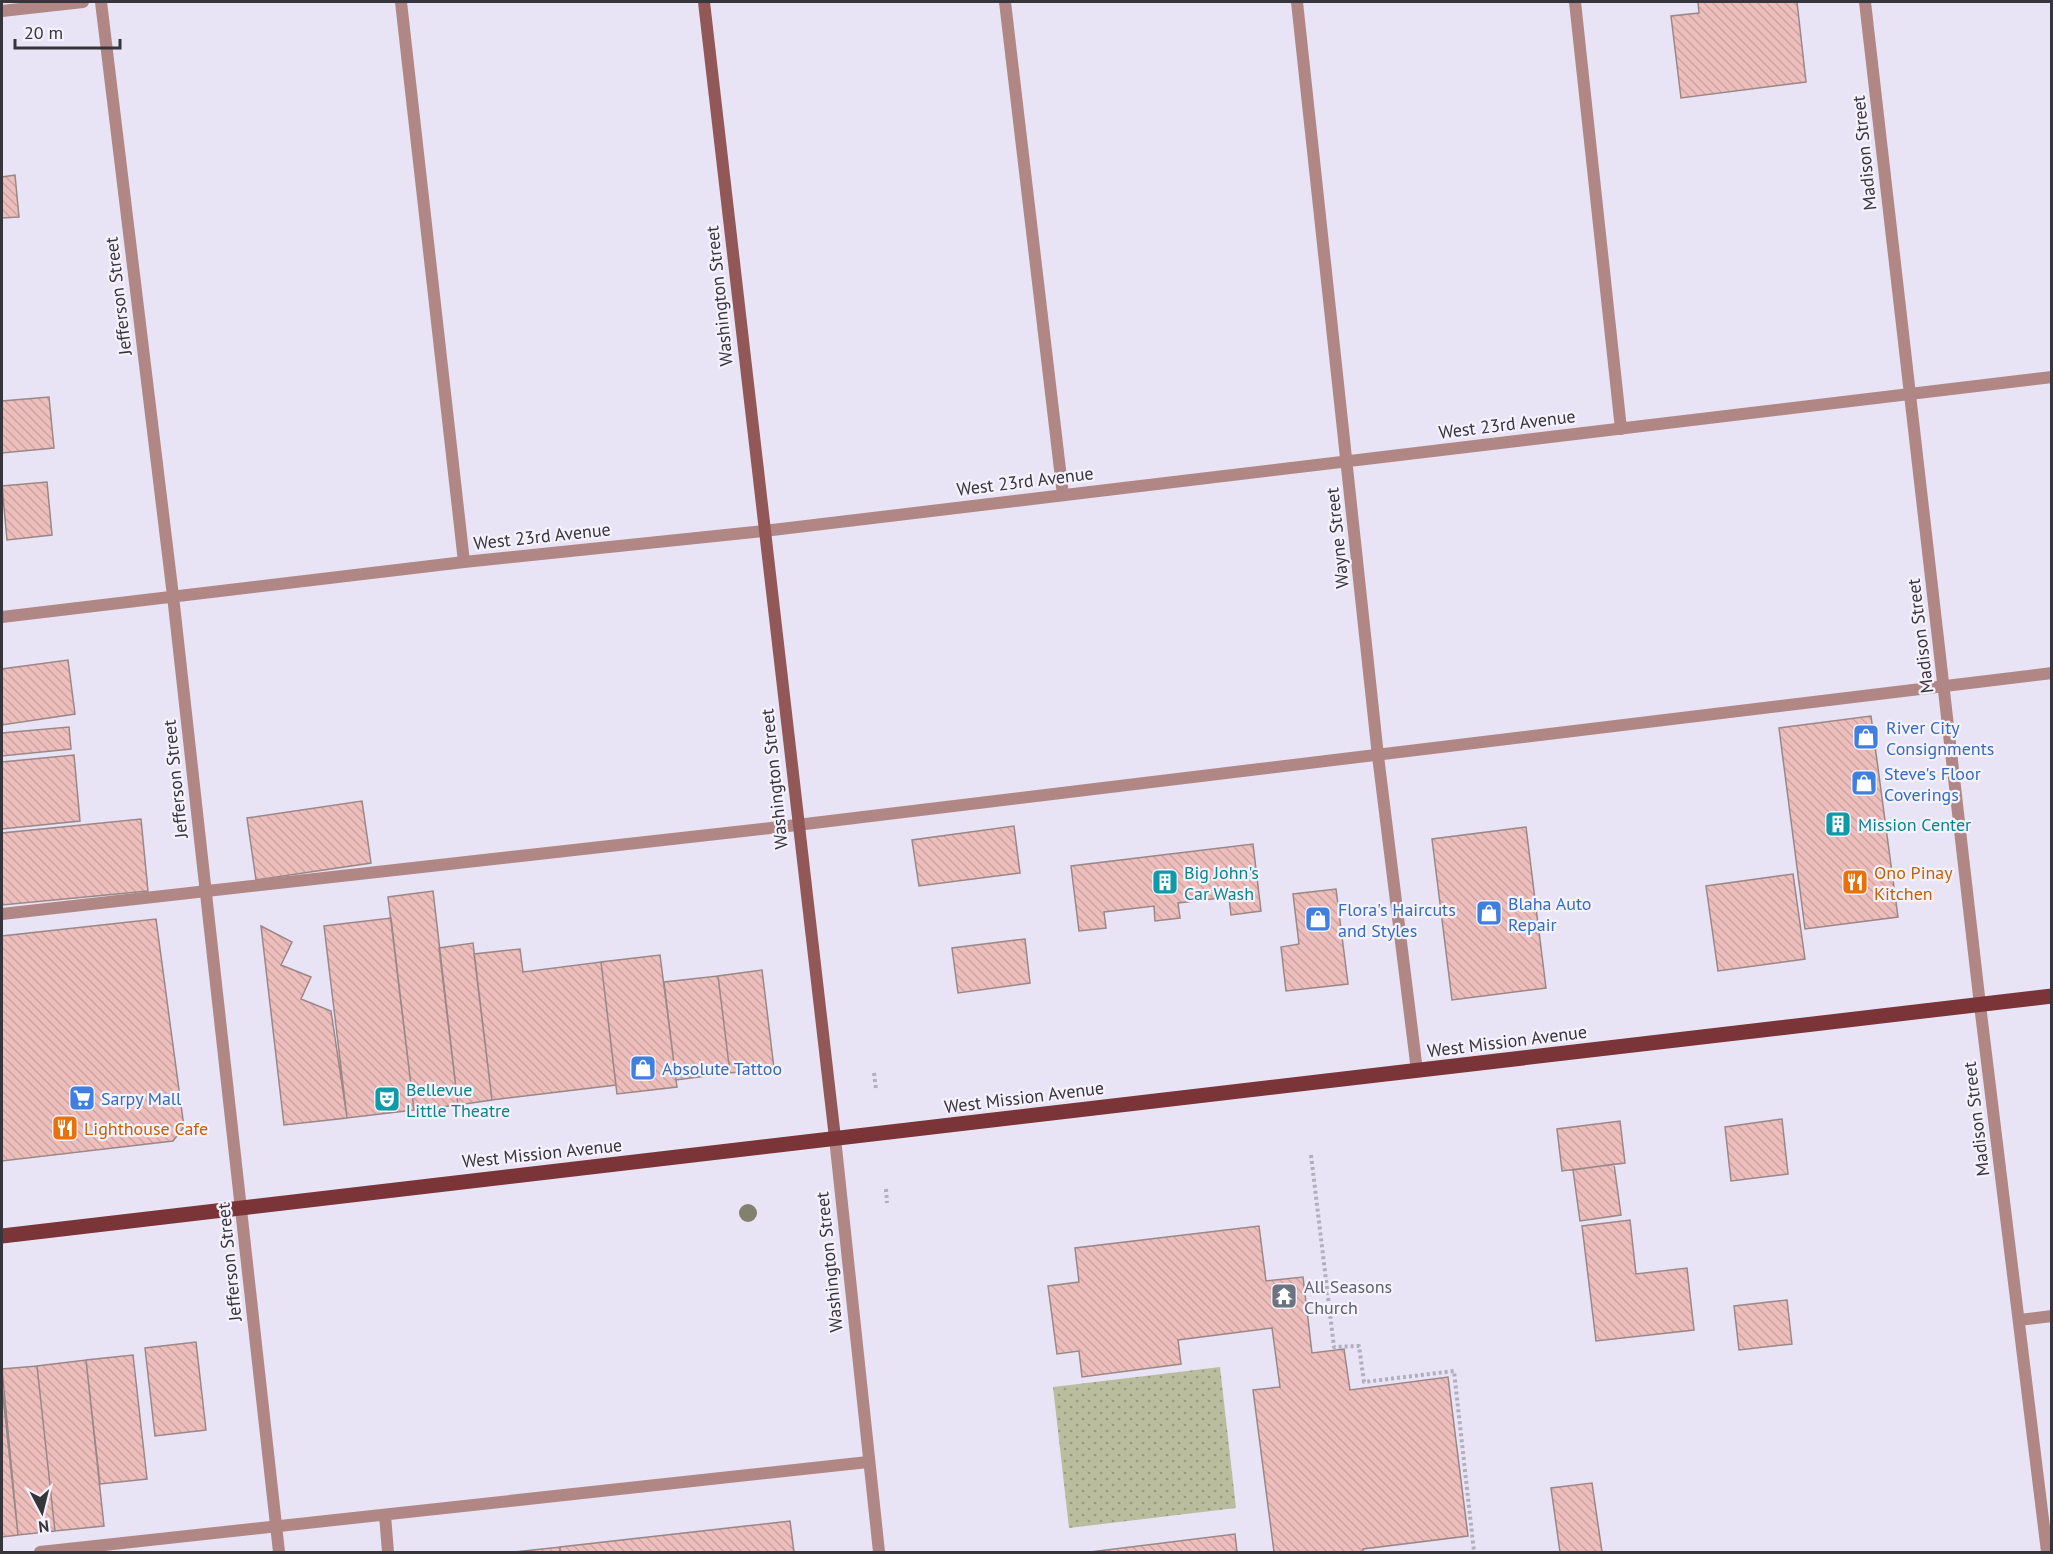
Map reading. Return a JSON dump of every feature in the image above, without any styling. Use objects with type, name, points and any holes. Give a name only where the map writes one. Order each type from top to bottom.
[{"type":"main road","name":"West Mission Avenue","points":[[2,1236],[2052,996]]},
{"type":"street","points":[[2,11],[83,2]]},
{"type":"street","name":"Jefferson Street","points":[[101,2],[173,596],[279,1552]]},
{"type":"street","points":[[401,2],[464,562]]},
{"type":"street","name":"Washington Street","points":[[704,2],[879,1552]]},
{"type":"street","points":[[1005,2],[1063,495]]},
{"type":"street","name":"Wayne Street","points":[[1297,2],[1378,756],[1417,1071]]},
{"type":"street","points":[[1575,2],[1621,429]]},
{"type":"street","name":"Madison Street","points":[[1865,2],[1980,1005],[2047,1552]]},
{"type":"street","name":"West 23rd Avenue","points":[[2,616],[464,562],[764,531],[2052,377]]},
{"type":"street","points":[[2,914],[797,825],[2052,673]]},
{"type":"street","points":[[2019,1320],[2052,1316]]},
{"type":"street","points":[[40,1552],[868,1462]]},
{"type":"street","points":[[386,1515],[388,1552]]},
{"type":"path","points":[[874,1073],[876,1089]]},
{"type":"path","points":[[1311,1155],[1334,1347],[1359,1346],[1364,1382],[1454,1371],[1474,1552]]},
{"type":"path","points":[[886,1189],[887,1203]]},
{"type":"green space","points":[[1220,1367],[1236,1508],[1069,1528],[1053,1387]]},
{"type":"building","points":[[1698,2],[1797,2],[1806,82],[1681,98],[1671,16],[1699,13]]},
{"type":"building","points":[[15,175],[19,217],[2,218],[2,177]]},
{"type":"building","points":[[49,397],[54,448],[2,453],[2,401]]},
{"type":"building","points":[[47,482],[52,535],[7,540],[2,486]]},
{"type":"building","points":[[68,660],[75,714],[2,725],[2,669]]},
{"type":"building","name":"Mission Center","points":[[1871,716],[1898,917],[1805,929],[1779,728]]},
{"type":"building","points":[[69,727],[71,749],[2,756],[2,733]]},
{"type":"building","points":[[74,755],[80,821],[2,829],[2,762]]},
{"type":"building","points":[[362,801],[371,863],[256,880],[247,818]]},
{"type":"building","points":[[141,819],[148,891],[2,905],[2,833]]},
{"type":"building","points":[[1014,826],[1020,873],[919,886],[912,840]]},
{"type":"building","name":"Blaha Auto Repair","points":[[1526,827],[1546,988],[1452,1000],[1432,839]]},
{"type":"building","name":"Big John's Car Wash","points":[[1253,844],[1261,911],[1231,915],[1229,897],[1178,903],[1180,918],[1155,921],[1154,906],[1104,912],[1106,928],[1079,931],[1071,866]]},
{"type":"building","points":[[1793,874],[1805,959],[1718,971],[1706,886]]},
{"type":"building","name":"Flora's Haircuts and Styles","points":[[1336,889],[1348,984],[1286,991],[1281,947],[1299,944],[1293,894]]},
{"type":"building","points":[[433,891],[458,1105],[414,1110],[388,897]]},
{"type":"building","points":[[391,918],[414,1110],[347,1118],[324,926]]},
{"type":"building","points":[[156,919],[184,1127],[173,1141],[2,1161],[2,936]]},
{"type":"building","points":[[261,926],[292,942],[281,965],[311,977],[301,999],[331,1011],[347,1118],[284,1125]]},
{"type":"building","points":[[1025,939],[1030,983],[958,993],[952,948]]},
{"type":"building","points":[[473,943],[492,1100],[458,1105],[439,948]]},
{"type":"building","points":[[520,949],[523,972],[601,962],[616,1085],[492,1100],[474,954]]},
{"type":"building","points":[[660,955],[677,1087],[617,1094],[601,962]]},
{"type":"building","points":[[762,970],[774,1068],[730,1073],[718,976]]},
{"type":"building","points":[[718,976],[730,1073],[676,1080],[664,982]]},
{"type":"building","points":[[1782,1119],[1788,1174],[1731,1181],[1725,1127]]},
{"type":"building","points":[[1620,1121],[1625,1163],[1562,1171],[1557,1129]]},
{"type":"building","points":[[1614,1164],[1621,1215],[1580,1221],[1573,1170]]},
{"type":"building","points":[[1630,1220],[1636,1274],[1687,1268],[1694,1330],[1596,1341],[1582,1226]]},
{"type":"building","points":[[1259,1226],[1266,1281],[1303,1277],[1312,1353],[1344,1349],[1350,1390],[1448,1377],[1468,1536],[1363,1549],[1363,1552],[1274,1552],[1253,1390],[1280,1387],[1272,1328],[1178,1340],[1181,1364],[1082,1377],[1079,1351],[1057,1354],[1048,1286],[1079,1282],[1075,1248]]},
{"type":"building","points":[[1787,1300],[1792,1344],[1739,1350],[1734,1306]]},
{"type":"building","points":[[196,1342],[206,1430],[155,1436],[145,1348]]},
{"type":"building","points":[[133,1355],[147,1479],[100,1484],[86,1360]]},
{"type":"building","points":[[86,1360],[104,1526],[55,1531],[37,1366]]},
{"type":"building","points":[[37,1366],[55,1531],[18,1535],[2,1369]]},
{"type":"building","points":[[2,1387],[18,1535],[2,1537]]},
{"type":"building","points":[[1592,1483],[1602,1552],[1560,1552],[1551,1488]]},
{"type":"building","points":[[790,1521],[794,1552],[560,1552],[560,1547]]},
{"type":"building","points":[[1235,1534],[1237,1552],[1090,1552]]},
{"type":"building","points":[[560,1547],[560,1552],[514,1552]]},
{"type":"place","name":"River City Consignments","points":[[1866,737]]},
{"type":"place","name":"Steve's Floor Coverings","points":[[1864,783]]},
{"type":"place","name":"Mission Center","points":[[1838,824]]},
{"type":"place","name":"Big John's Car Wash","points":[[1165,882]]},
{"type":"place","name":"Ono Pinay Kitchen","points":[[1855,882]]},
{"type":"place","name":"Blaha Auto Repair","points":[[1489,913]]},
{"type":"place","name":"Flora's Haircuts and Styles","points":[[1318,919]]},
{"type":"place","name":"Absolute Tattoo","points":[[643,1068]]},
{"type":"place","name":"Sarpy Mall","points":[[82,1098]]},
{"type":"place","name":"Bellevue Little Theatre","points":[[387,1099]]},
{"type":"place","name":"Lighthouse Cafe","points":[[65,1128]]},
{"type":"place","name":"All Seasons Church","points":[[1284,1296]]}]
